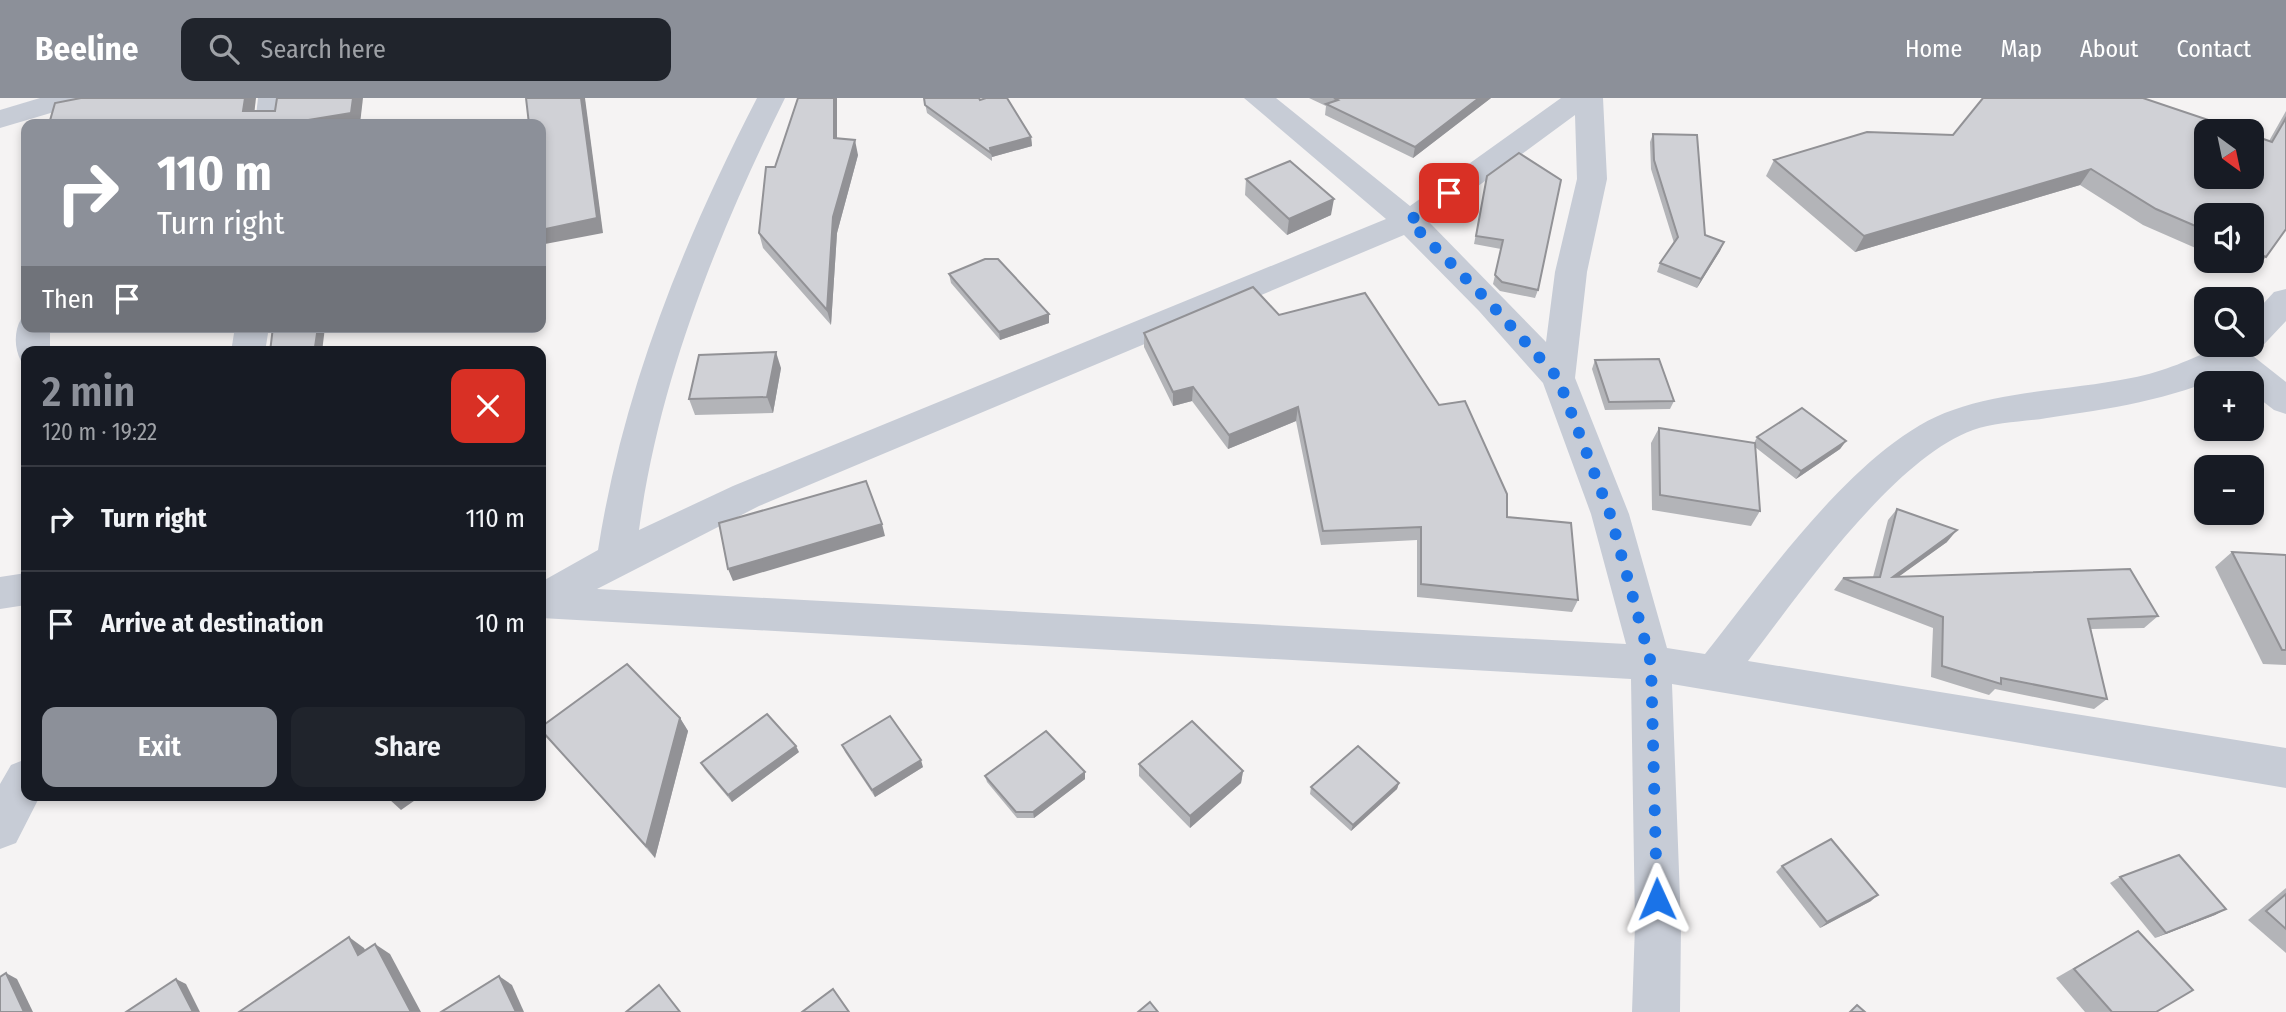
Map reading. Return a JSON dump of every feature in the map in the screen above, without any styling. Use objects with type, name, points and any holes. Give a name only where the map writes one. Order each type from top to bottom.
[{"type":"street","points":[[270,119],[272,98]]},
{"type":"street","points":[[616,559],[632,461],[662,359],[709,232],[744,150],[771,98]]},
{"type":"street","points":[[1258,98],[1409,221],[1490,303],[1558,378],[1610,514],[1651,663],[1658,911],[1656,1012]]},
{"type":"street","points":[[546,598],[616,559],[746,496],[1409,221],[1513,149],[1579,98]]},
{"type":"street","points":[[1558,378],[1571,272],[1592,178],[1589,98]]},
{"type":"street","points":[[0,119],[55,105]]},
{"type":"street","points":[[1716,671],[1832,526],[1895,464],[1932,435],[1964,419],[2175,381],[2254,359],[2286,300]]},
{"type":"street","points":[[2254,359],[2286,401]]},
{"type":"street","points":[[0,593],[21,590]]},
{"type":"street","points":[[546,601],[1651,663],[1716,671],[2286,768]]},
{"type":"street","points":[[0,828],[21,788]]},
{"type":"building","points":[[81,98],[245,98],[243,111],[275,111],[277,98],[353,98],[351,113],[314,119],[50,119],[55,103]]},
{"type":"building","points":[[526,98],[581,98],[597,218],[546,229],[546,119],[528,119]]},
{"type":"building","points":[[798,98],[834,98],[834,138],[855,140],[833,217],[827,310],[759,233],[766,167],[775,167]]},
{"type":"building","points":[[924,98],[1007,98],[1031,137],[990,148],[991,153],[925,105]]},
{"type":"building","points":[[1334,98],[1479,98],[1415,147],[1326,104],[1338,100]]},
{"type":"building","points":[[1983,98],[2143,98],[2205,119],[2194,119],[2194,189],[2264,189],[2264,139],[2272,142],[2286,118],[2286,229],[2266,257],[2264,203],[2194,203],[2194,225],[2156,209],[2091,169],[1864,236],[1774,160],[1867,132],[1953,135]]},
{"type":"building","points":[[1653,134],[1697,135],[1705,235],[1724,242],[1701,279],[1660,263],[1678,237],[1654,160]]},
{"type":"building","points":[[1519,153],[1561,180],[1538,290],[1502,282],[1495,275],[1503,240],[1476,236],[1487,176]]},
{"type":"building","points":[[1290,161],[1334,199],[1289,219],[1246,179]]},
{"type":"building","points":[[985,259],[998,259],[1049,314],[999,332],[949,274]]},
{"type":"building","points":[[1253,287],[1279,315],[1365,293],[1439,405],[1465,401],[1507,494],[1507,517],[1571,523],[1578,600],[1421,584],[1421,527],[1323,531],[1298,407],[1229,435],[1193,387],[1173,392],[1144,333]]},
{"type":"building","points":[[272,333],[317,333],[315,346],[271,346]]},
{"type":"building","points":[[776,352],[767,397],[689,399],[699,355]]},
{"type":"building","points":[[1659,359],[1674,401],[1609,402],[1595,360]]},
{"type":"building","points":[[1802,408],[1846,441],[1801,471],[1757,437]]},
{"type":"building","points":[[1659,428],[1755,443],[1760,511],[1660,495]]},
{"type":"building","points":[[866,481],[882,524],[728,569],[719,523]]},
{"type":"building","points":[[1897,509],[1957,530],[1893,577],[2130,569],[2158,616],[2088,619],[2107,699],[2001,678],[2001,684],[1942,666],[1943,617],[1843,578],[1880,577]]},
{"type":"building","points":[[2232,552],[2286,555],[2286,650],[2282,650]]},
{"type":"building","points":[[627,664],[680,718],[646,846],[546,736],[546,723]]},
{"type":"building","points":[[767,714],[796,746],[728,795],[701,763]]},
{"type":"building","points":[[890,716],[921,760],[872,790],[842,745]]},
{"type":"building","points":[[1192,721],[1243,771],[1190,816],[1139,764]]},
{"type":"building","points":[[1046,731],[1085,772],[1033,812],[1016,812],[985,776]]},
{"type":"building","points":[[1358,746],[1399,783],[1353,825],[1311,787]]},
{"type":"building","points":[[1831,839],[1878,895],[1827,922],[1782,866]]},
{"type":"building","points":[[2179,855],[2226,909],[2166,933],[2120,877]]},
{"type":"building","points":[[2286,894],[2286,929],[2266,911]]},
{"type":"building","points":[[2138,931],[2193,990],[2156,1012],[2112,1012],[2074,969]]},
{"type":"building","points":[[349,937],[358,955],[375,944],[411,1012],[239,1012]]},
{"type":"building","points":[[6,973],[24,1012],[0,1012],[0,977]]},
{"type":"building","points":[[499,976],[516,1012],[441,1012]]},
{"type":"building","points":[[176,979],[193,1012],[126,1012]]},
{"type":"building","points":[[659,985],[680,1012],[626,1012]]},
{"type":"building","points":[[833,989],[849,1012],[802,1012]]},
{"type":"building","points":[[1150,1002],[1158,1012],[1138,1012]]},
{"type":"building","points":[[1857,1005],[1865,1012],[1850,1012]]},
{"type":"route","points":[[1449,193],[1409,221],[1490,303],[1558,378],[1610,514],[1651,663],[1657,899]]}]
